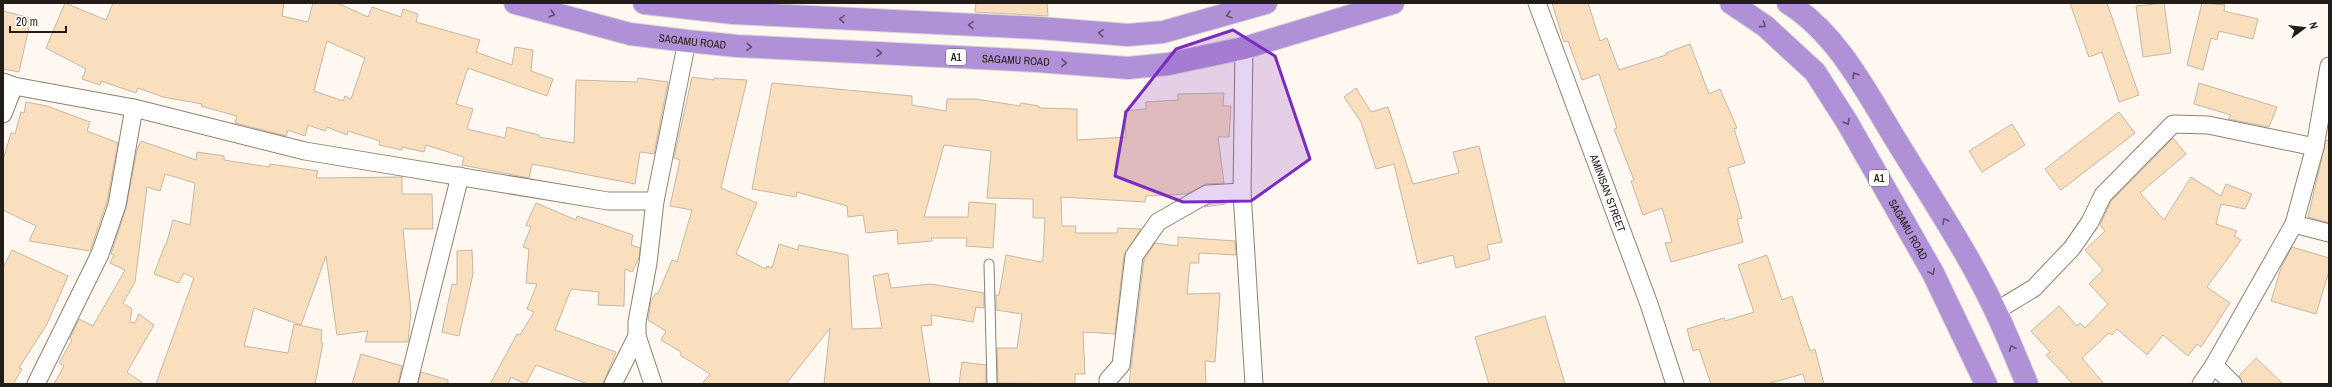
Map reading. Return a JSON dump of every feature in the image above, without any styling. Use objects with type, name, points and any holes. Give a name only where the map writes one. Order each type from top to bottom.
[{"type":"highway","name":"SAGAMU ROAD","points":[[515,3],[630,34],[687,42],[737,46],[1037,61],[1128,68],[1168,64],[1244,48],[1393,3]]},
{"type":"highway","points":[[644,3],[1128,35],[1163,32],[1266,3]]},
{"type":"highway","name":"SAGAMU ROAD","points":[[1731,3],[1765,26],[1815,72],[1847,122],[1933,273],[1986,384]]},
{"type":"highway","points":[[1799,6],[1840,51],[1962,249],[1996,311],[2027,384]]},
{"type":"street","name":"AMINISAN STREET","points":[[1537,3],[1649,304],[1675,384]]},
{"type":"street","points":[[653,384],[637,336],[637,322],[648,263],[655,201],[687,42]]},
{"type":"street","points":[[1244,48],[1242,192],[1254,384]]},
{"type":"street","points":[[2201,384],[2214,365],[2294,224],[2315,147],[2329,66]]},
{"type":"street","points":[[3,114],[9,84],[134,108],[305,151],[608,201],[655,201]]},
{"type":"street","points":[[36,384],[100,254],[117,206],[134,108]]},
{"type":"street","points":[[1996,311],[2034,288],[2072,248],[2090,222],[2103,195],[2173,124],[2208,125],[2315,147]]},
{"type":"street","points":[[408,384],[460,176]]},
{"type":"street","points":[[1108,384],[1108,380],[1121,365],[1134,256],[1150,233],[1158,222],[1207,194],[1242,192]]},
{"type":"street","points":[[2294,224],[2329,233]]},
{"type":"street","points":[[613,384],[637,336]]},
{"type":"street","points":[[2214,365],[2233,384]]},
{"type":"lane","points":[[989,264],[992,384]]},
{"type":"highlighted area","points":[[1233,30],[1275,56],[1310,159],[1251,201],[1183,202],[1115,176],[1126,112],[1176,49]]},
{"type":"building","points":[[65,3],[106,20],[113,3],[284,3],[282,16],[308,22],[313,3],[337,3],[368,17],[372,7],[401,17],[403,9],[418,14],[416,22],[480,40],[476,52],[512,65],[515,47],[533,50],[531,71],[553,79],[547,96],[468,68],[456,104],[473,109],[467,129],[505,138],[507,127],[539,135],[539,137],[574,143],[576,80],[637,82],[638,78],[668,82],[654,154],[640,152],[635,184],[532,164],[529,178],[462,165],[464,157],[426,145],[424,152],[402,147],[402,150],[379,145],[380,141],[348,131],[347,135],[327,127],[325,131],[308,125],[305,136],[288,130],[286,136],[235,123],[237,116],[201,106],[202,104],[163,97],[138,88],[136,93],[101,81],[100,85],[82,79],[86,69],[46,48]],"holes":[[[327,41],[365,58],[351,99],[345,96],[343,101],[314,91]]]},
{"type":"building","points":[[976,3],[1047,3],[1048,16],[975,12]]},
{"type":"building","points":[[1552,3],[1588,3],[1600,41],[1607,38],[1619,70],[1666,55],[1666,53],[1690,44],[1709,94],[1720,89],[1737,128],[1734,129],[1745,163],[1728,168],[1742,218],[1737,219],[1743,242],[1671,262],[1665,243],[1672,242],[1662,208],[1643,215],[1631,181],[1634,180],[1614,129],[1617,128],[1599,74],[1582,80],[1568,41],[1564,42]]},
{"type":"building","points":[[2070,3],[2107,3],[2139,95],[2119,102],[2102,52],[2089,57]]},
{"type":"building","points":[[2164,3],[2171,53],[2143,57],[2136,6]]},
{"type":"building","points":[[2202,3],[2225,5],[2224,11],[2258,19],[2253,39],[2219,31],[2217,40],[2211,38],[2203,70],[2187,65]]},
{"type":"building","points":[[3,11],[31,18],[19,72],[3,69]]},
{"type":"building","points":[[692,77],[714,80],[714,78],[747,80],[721,188],[757,203],[736,254],[766,269],[767,266],[772,268],[779,244],[798,250],[799,245],[848,255],[852,329],[882,328],[873,276],[888,273],[891,288],[931,284],[984,293],[984,308],[976,307],[973,322],[931,315],[932,325],[921,326],[930,384],[824,384],[830,328],[786,384],[702,384],[710,374],[680,355],[681,352],[661,340],[666,331],[648,320],[651,301],[656,293],[658,294],[672,260],[677,262],[692,210],[670,206],[680,160],[674,158]]},
{"type":"building","points":[[772,83],[912,96],[912,105],[946,111],[947,99],[976,99],[1020,106],[1021,103],[1039,106],[1039,108],[1077,109],[1077,140],[1126,137],[1124,111],[1146,109],[1146,102],[1178,100],[1178,94],[1224,93],[1223,106],[1231,106],[1229,137],[1218,137],[1224,183],[1206,184],[1187,194],[1146,196],[1145,202],[1061,197],[1062,226],[1076,226],[1075,233],[1117,233],[1118,228],[1141,229],[1124,255],[1115,334],[1083,332],[1085,374],[1075,374],[1075,384],[998,383],[997,348],[1017,348],[1022,314],[996,310],[996,295],[999,295],[1006,255],[1041,262],[1043,258],[1045,218],[1033,218],[1033,199],[987,198],[991,151],[944,145],[924,217],[968,217],[969,202],[996,204],[993,248],[966,246],[967,238],[931,238],[932,241],[898,244],[897,230],[866,233],[863,215],[848,217],[847,206],[797,192],[796,197],[752,189]]},
{"type":"building","points":[[2199,83],[2277,107],[2269,127],[2228,119],[2231,115],[2194,104]]},
{"type":"building","points":[[1356,88],[1371,112],[1388,107],[1413,184],[1459,173],[1453,152],[1479,146],[1502,242],[1487,245],[1490,259],[1456,268],[1453,255],[1418,264],[1394,164],[1376,169],[1361,122],[1344,97]]},
{"type":"building","points":[[26,102],[47,106],[90,122],[87,131],[118,143],[107,202],[90,251],[29,241],[36,226],[3,210],[3,160],[11,133],[15,134],[21,112],[24,113]]},
{"type":"building","points":[[2119,112],[2135,133],[2061,190],[2045,169]]},
{"type":"building","points":[[2012,124],[2025,145],[1982,172],[1969,151]]},
{"type":"building","points":[[2173,138],[2186,154],[2140,193],[2164,220],[2191,177],[2221,196],[2226,184],[2252,194],[2245,209],[2221,204],[2216,224],[2237,231],[2234,236],[2241,240],[2207,287],[2230,303],[2201,347],[2197,344],[2188,356],[2163,335],[2147,355],[2117,329],[2112,335],[2109,333],[2082,358],[2104,384],[2073,384],[2046,355],[2050,352],[2031,331],[2059,306],[2077,326],[2080,323],[2085,328],[2108,304],[2089,284],[2103,270],[2085,250],[2105,231],[2100,225],[2111,201]]},
{"type":"building","points":[[2326,140],[2329,141],[2329,223],[2308,217]]},
{"type":"building","points":[[141,141],[196,160],[197,152],[224,156],[224,160],[269,167],[270,164],[318,171],[316,178],[402,177],[402,194],[432,194],[433,229],[403,229],[411,312],[408,342],[365,342],[368,331],[337,335],[326,256],[301,325],[254,308],[244,346],[288,353],[294,324],[322,330],[321,342],[323,343],[315,384],[156,384],[194,278],[184,273],[179,283],[154,274],[166,245],[173,220],[190,225],[195,183],[165,174],[160,191],[147,187],[135,282],[123,303],[132,309],[130,322],[135,323],[139,314],[154,325],[127,372],[144,384],[54,384],[64,366],[59,363],[72,340],[70,338],[79,319],[93,326],[125,270],[110,263],[114,255],[111,254],[126,208],[137,150]]},
{"type":"building","points":[[536,203],[576,220],[577,216],[633,235],[631,245],[640,248],[639,258],[632,272],[625,269],[624,306],[598,305],[599,292],[571,289],[555,330],[616,352],[603,384],[588,384],[536,365],[526,384],[511,377],[508,384],[490,384],[517,334],[520,335],[534,312],[527,309],[537,284],[526,283],[529,249],[523,247],[531,227],[526,225]]},
{"type":"building","points":[[1210,204],[1226,204],[1204,207]]},
{"type":"building","points":[[1178,237],[1235,241],[1236,255],[1199,253],[1199,263],[1190,263],[1187,294],[1220,293],[1215,362],[1205,361],[1206,384],[1129,384],[1144,260],[1155,243],[1178,246]]},
{"type":"building","points":[[2292,247],[2329,258],[2329,271],[2316,314],[2271,301],[2281,268]]},
{"type":"building","points":[[12,250],[68,276],[47,324],[19,368],[22,369],[13,384],[3,384],[3,268]]},
{"type":"building","points":[[472,250],[473,274],[459,336],[442,332],[452,284],[457,285],[457,251]]},
{"type":"building","points":[[1767,255],[1782,300],[1792,296],[1810,351],[1815,349],[1824,384],[1806,384],[1803,374],[1767,384],[1711,384],[1699,349],[1693,351],[1687,329],[1724,318],[1725,321],[1754,312],[1738,265]]},
{"type":"building","points":[[1545,316],[1565,384],[1489,384],[1475,337]]},
{"type":"building","points":[[361,354],[402,366],[398,384],[352,384]]},
{"type":"building","points":[[2256,358],[2283,384],[2243,384],[2239,376]]},
{"type":"building","points":[[962,362],[986,365],[986,383],[959,384]]},
{"type":"building","points":[[421,372],[448,380],[448,384],[418,384]]}]
